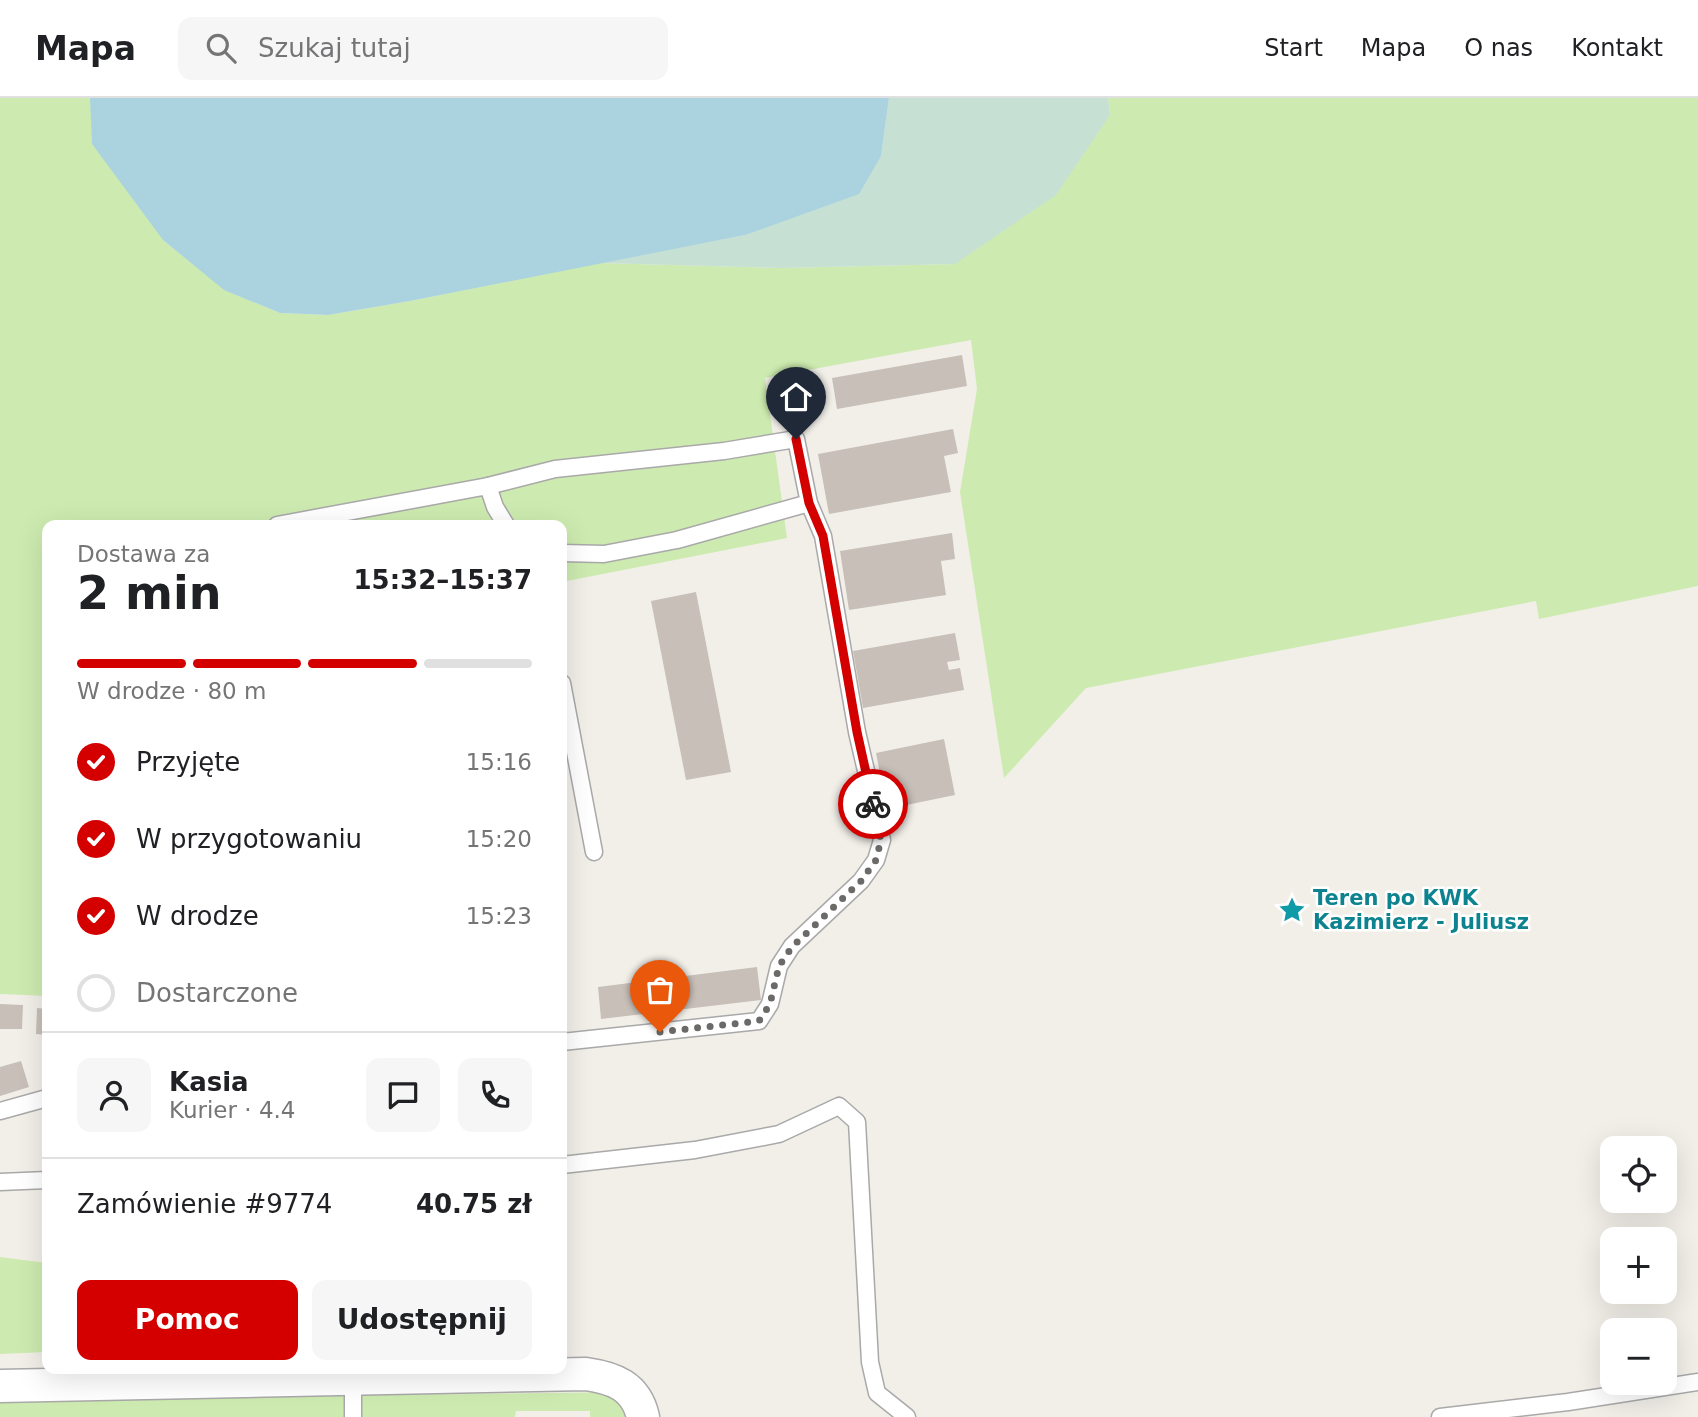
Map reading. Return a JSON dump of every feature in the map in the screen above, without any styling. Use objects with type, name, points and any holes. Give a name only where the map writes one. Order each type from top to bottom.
[{"type":"street","points":[[0,1386],[586,1374],[608,1377],[628,1387],[640,1406],[643,1417]]},
{"type":"lane","points":[[304,520],[488,486],[555,468],[723,451],[796,439],[809,503],[823,536],[857,732],[881,840],[876,860],[861,881],[792,947],[779,966],[770,1004],[759,1021],[567,1041]]},
{"type":"lane","points":[[488,486],[503,520]]},
{"type":"lane","points":[[567,553],[604,554],[677,540],[809,503]]},
{"type":"lane","points":[[567,709],[594,852]]},
{"type":"lane","points":[[0,1111],[42,1099]]},
{"type":"lane","points":[[567,1164],[695,1150],[779,1134],[839,1106],[857,1122],[870,1362],[877,1393],[906,1417]]},
{"type":"lane","points":[[0,1182],[42,1180]]},
{"type":"lane","points":[[353,1380],[353,1417]]},
{"type":"lane","points":[[1440,1417],[1568,1402],[1698,1382]]},
{"type":"green space","points":[[0,98],[93,98],[163,240],[225,290],[280,313],[328,315],[599,263],[782,268],[955,264],[1110,115],[1108,98],[1698,98],[1698,586],[1539,619],[1536,601],[1086,688],[1004,778],[960,492],[977,389],[971,340],[765,378],[787,538],[567,581],[567,520],[42,520],[42,996],[0,994]]},
{"type":"green space","points":[[889,98],[1108,98],[1110,115],[1056,195],[955,264],[782,268],[599,263],[745,235],[881,156]]},
{"type":"green space","points":[[0,1257],[42,1262],[42,1352],[0,1354]]},
{"type":"green space","points":[[628,1392],[630,1417],[590,1417],[590,1411],[516,1411],[515,1417],[0,1417],[0,1400]]},
{"type":"water","points":[[90,98],[889,98],[881,156],[859,194],[745,235],[328,315],[280,313],[224,290],[163,240],[92,144]]},
{"type":"building","points":[[962,355],[967,386],[837,409],[832,378]]},
{"type":"building","points":[[953,429],[958,453],[944,456],[951,492],[829,514],[818,454]]},
{"type":"building","points":[[952,533],[955,559],[941,561],[946,595],[849,610],[840,551]]},
{"type":"building","points":[[696,592],[731,772],[686,780],[651,601]]},
{"type":"building","points":[[955,633],[960,660],[947,662],[949,670],[960,668],[964,690],[863,708],[853,651]]},
{"type":"building","points":[[944,739],[955,795],[887,809],[876,753]]},
{"type":"building","points":[[757,967],[761,1000],[601,1019],[598,987]]},
{"type":"building","points":[[0,1004],[23,1005],[22,1029],[0,1029]]},
{"type":"building","points":[[37,1008],[42,1008],[42,1035],[36,1034]]},
{"type":"building","points":[[21,1061],[29,1087],[0,1096],[0,1067]]},
{"type":"way so far","points":[[660,1032],[759,1021],[770,1004],[779,966],[792,947],[861,881],[876,860],[881,840],[873,804]]},
{"type":"place","name":"Teren po KWK Kazimierz - Juliusz","points":[[1292,910]]},
{"type":"route","points":[[796,439],[809,503],[823,536],[857,732],[873,804]]}]
